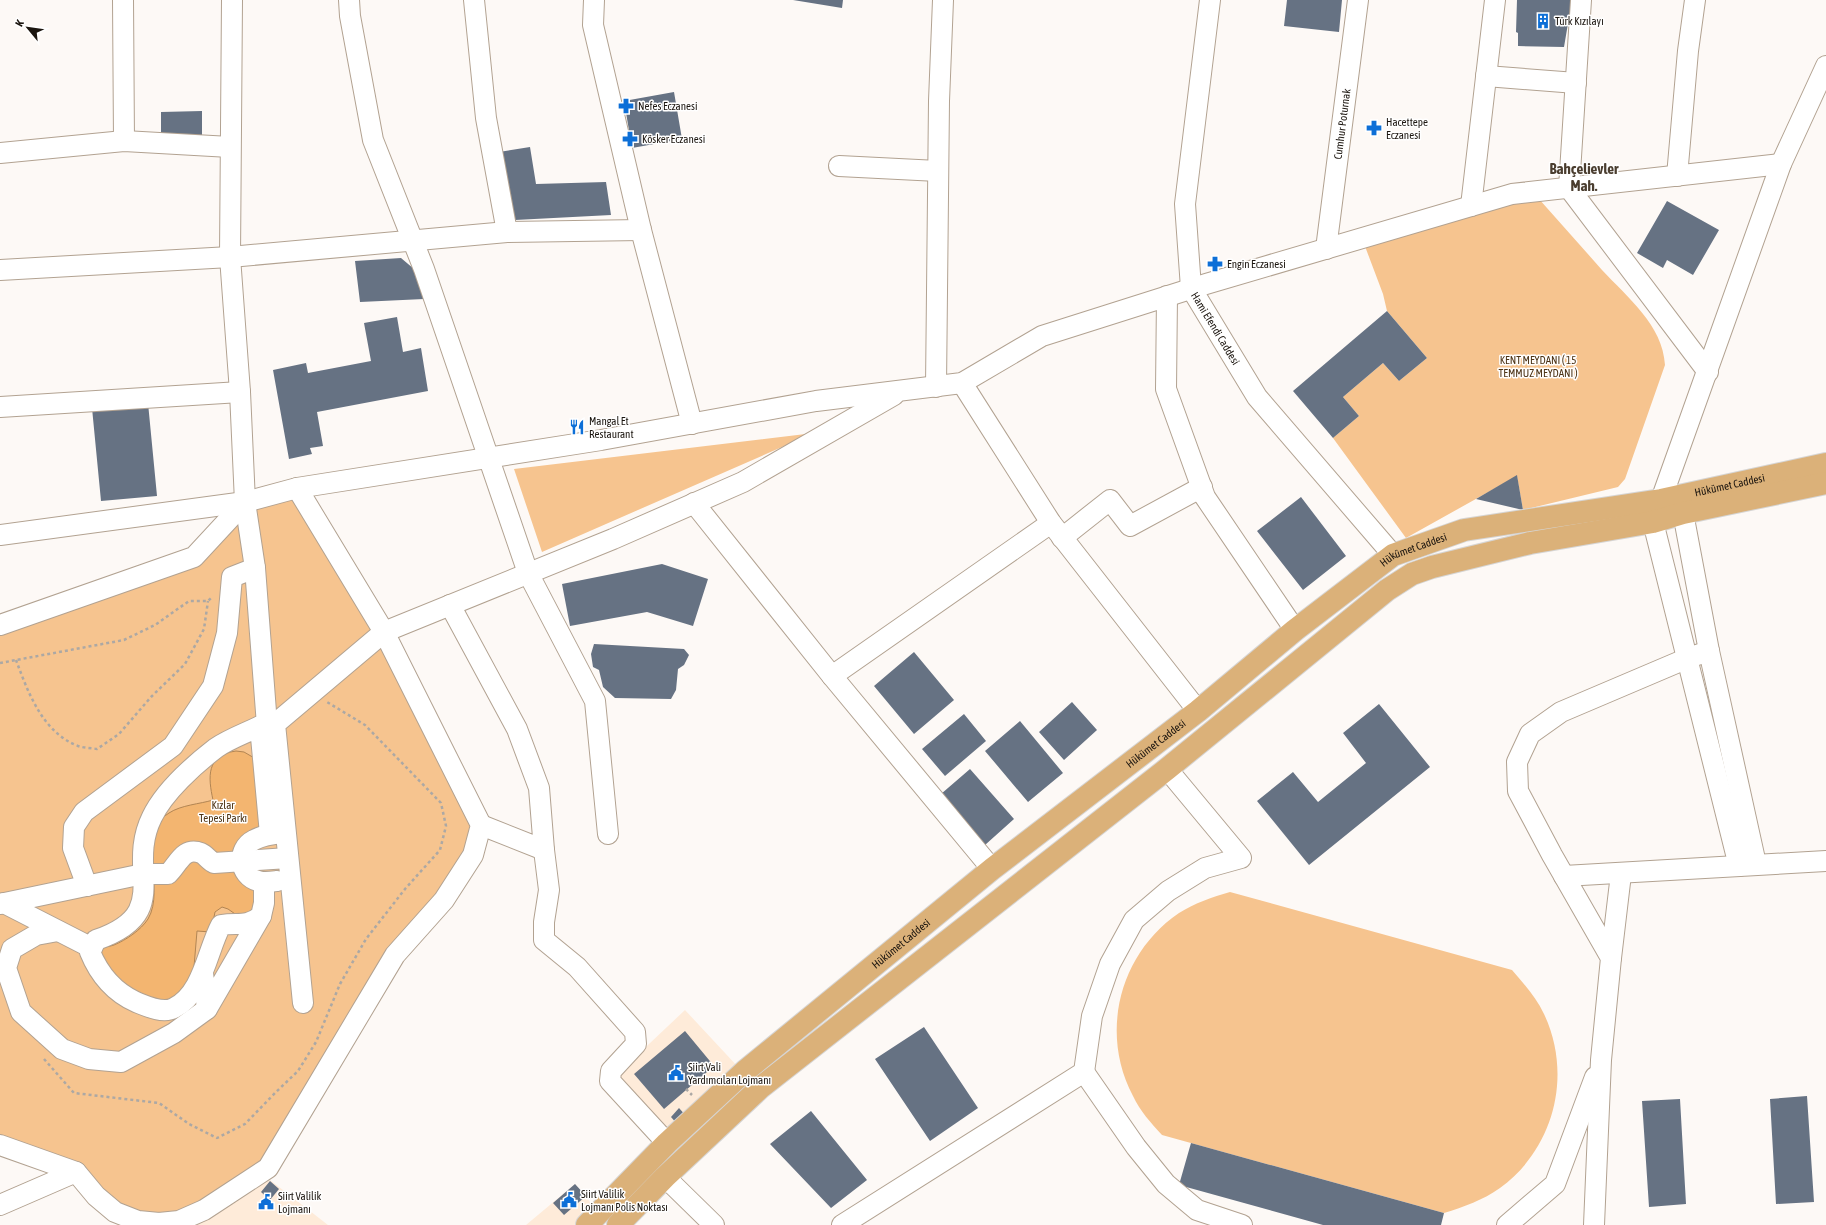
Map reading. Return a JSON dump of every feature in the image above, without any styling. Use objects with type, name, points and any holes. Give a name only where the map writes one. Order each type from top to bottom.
[{"type":"main road","name":"Hükümet Caddesi","points":[[587,1225],[667,1143],[745,1071],[992,869],[1198,711],[1295,630],[1393,555],[1464,530],[1661,500],[1826,464]]},
{"type":"main road","points":[[618,1225],[665,1177],[761,1087],[1167,769],[1387,590],[1412,574],[1432,567],[1530,543],[1653,522],[1683,513],[1826,483]]},
{"type":"street","points":[[122,0],[124,141]]},
{"type":"street","points":[[232,0],[230,257],[240,392],[245,502],[255,568],[267,725],[278,834],[288,858],[303,1003]]},
{"type":"street","points":[[349,0],[350,16],[373,140],[424,269],[528,574],[595,702],[608,834]]},
{"type":"street","points":[[474,0],[486,118],[507,232]]},
{"type":"street","points":[[594,0],[593,25],[641,230],[692,424]]},
{"type":"street","points":[[936,387],[938,171],[943,0]]},
{"type":"street","name":"Hami Efendi Caddesi","points":[[1210,0],[1185,204],[1191,288],[1257,397],[1393,555]]},
{"type":"street","name":"Cumhur Poturnak","points":[[1326,248],[1358,0]]},
{"type":"street","points":[[1472,206],[1495,0]]},
{"type":"street","points":[[1581,0],[1569,188],[1708,372]]},
{"type":"street","points":[[1677,176],[1695,0]]},
{"type":"street","points":[[1661,500],[1708,372],[1781,164],[1826,66]]},
{"type":"street","points":[[1486,76],[1576,83]]},
{"type":"street","points":[[0,153],[124,141],[230,147]]},
{"type":"street","points":[[0,535],[245,502],[297,488],[692,424],[816,401],[962,383],[1042,336],[1191,288],[1512,194],[1781,164]]},
{"type":"street","points":[[839,166],[938,171]]},
{"type":"street","points":[[0,270],[230,257],[413,242],[507,232],[641,230]]},
{"type":"street","points":[[1167,296],[1166,389],[1205,497],[1295,630]]},
{"type":"street","points":[[962,383],[1057,530],[1198,711]]},
{"type":"street","points":[[261,916],[246,925],[232,923],[221,925],[213,939],[203,973],[188,998],[173,1009],[158,1010],[128,998],[112,986],[96,966],[90,952],[96,940],[115,934],[134,919],[142,906],[144,840],[152,817],[166,795],[217,748],[267,725],[311,692],[384,632],[528,574],[744,482],[901,391]]},
{"type":"street","points":[[0,407],[240,392]]},
{"type":"street","points":[[832,676],[1057,530],[1110,500],[1130,526],[1202,487]]},
{"type":"street","points":[[0,1145],[76,1172],[96,1196],[115,1212],[138,1221],[159,1223],[179,1221],[204,1210],[268,1168],[395,955],[444,900],[473,855],[481,825],[384,632],[297,488]]},
{"type":"street","points":[[0,625],[194,557],[245,502]]},
{"type":"street","points":[[694,503],[832,676],[992,869]]},
{"type":"street","points":[[1683,513],[1747,865]]},
{"type":"street","points":[[1653,522],[1688,658],[1747,865]]},
{"type":"street","points":[[87,886],[73,848],[74,827],[84,812],[173,746],[213,686],[227,633],[232,577],[255,568]]},
{"type":"street","points":[[450,605],[517,729],[538,788],[549,890],[544,922],[544,940],[577,967],[635,1032],[637,1038],[636,1044],[611,1071],[610,1081],[667,1143]]},
{"type":"street","points":[[1611,958],[1518,791],[1517,762],[1530,734],[1561,712],[1688,658],[1709,652]]},
{"type":"street","points":[[1167,769],[1241,858],[1205,868],[1168,891],[1134,920],[1110,964],[1092,1016],[1084,1072],[1136,1147],[1166,1184],[1197,1210],[1242,1225]]},
{"type":"street","points":[[481,825],[544,850]]},
{"type":"street","points":[[278,834],[253,840],[243,851],[242,862],[245,872],[250,878],[264,883],[290,880]]},
{"type":"street","points":[[2,904],[143,874],[168,874],[183,855],[192,852],[202,853],[214,863],[288,858]]},
{"type":"street","points":[[1564,876],[1621,874],[1826,861]]},
{"type":"street","points":[[1594,1225],[1601,1060],[1621,874]]},
{"type":"street","points":[[58,931],[36,935],[12,949],[6,968],[21,1012],[62,1049],[89,1059],[121,1062],[174,1033],[208,1009],[261,916],[264,903],[264,883]]},
{"type":"street","points":[[2,904],[92,948]]},
{"type":"street","points":[[203,973],[208,1009]]},
{"type":"street","points":[[1507,1225],[1555,1184],[1601,1060]]},
{"type":"street","points":[[842,1225],[1084,1072]]},
{"type":"street","points":[[0,1205],[76,1172]]},
{"type":"street","points":[[665,1177],[714,1225]]},
{"type":"path","points":[[16,660],[27,690],[39,711],[57,734],[78,746],[96,749],[119,734],[152,697],[185,664],[204,629],[208,601],[232,577]]},
{"type":"path","points":[[0,663],[124,640],[155,625],[190,601],[208,601]]},
{"type":"path","points":[[42,1057],[74,1093],[159,1103],[189,1124],[217,1138],[245,1124],[298,1071],[316,1042],[340,984],[366,939],[405,889],[440,850],[446,826],[441,803],[365,725],[311,692]]},
{"type":"shaded area","points":[[236,751],[244,752],[256,759],[264,834],[247,838],[260,886],[252,913],[238,916],[222,907],[215,912],[211,932],[197,931],[193,979],[180,995],[168,1000],[156,1001],[132,992],[110,975],[99,956],[100,949],[114,945],[128,937],[137,931],[148,919],[153,907],[154,892],[152,847],[154,833],[159,822],[174,810],[213,800],[210,783],[211,768],[219,757],[226,753]]},
{"type":"shaded area","name":"Siirt Vali Yardımcıları Lojmanı","points":[[685,1010],[739,1068],[667,1135],[613,1078]]},
{"type":"shaded area","name":"Siirt Valilik Lojmanı","points":[[270,1180],[328,1225],[196,1225]]},
{"type":"shaded area","points":[[575,1184],[595,1208],[578,1225],[526,1225]]},
{"type":"green space","name":"KENT MEYDANI ( 15 TEMMUZ MEYDANI )","points":[[1521,196],[1539,199],[1602,270],[1632,301],[1651,324],[1658,337],[1663,351],[1665,365],[1625,479],[1618,487],[1523,510],[1517,476],[1406,538],[1333,438],[1359,416],[1343,397],[1383,363],[1399,381],[1427,358],[1387,311],[1383,294],[1363,241]]},
{"type":"green space","points":[[814,433],[542,552],[514,469]]},
{"type":"green space","name":"Kızlar Tepesi Parkı","points":[[297,488],[481,825],[473,855],[395,955],[268,1168],[159,1223],[96,1196],[0,1145],[0,625],[194,557],[245,502]]},
{"type":"green space","points":[[1230,892],[1512,970],[1534,996],[1544,1014],[1553,1037],[1557,1061],[1557,1086],[1553,1109],[1545,1132],[1534,1153],[1519,1172],[1500,1188],[1480,1200],[1444,1213],[1162,1135],[1139,1107],[1123,1071],[1118,1046],[1117,1021],[1121,996],[1130,972],[1142,949],[1159,930],[1185,909]]},
{"type":"building","points":[[793,0],[843,0],[842,8]]},
{"type":"building","points":[[1287,0],[1342,0],[1339,32],[1284,26]]},
{"type":"building","name":"Türk Kızılayı","points":[[1517,0],[1572,0],[1564,47],[1518,46],[1518,33],[1516,32]]},
{"type":"building","points":[[674,92],[682,139],[632,148],[624,101]]},
{"type":"building","points":[[202,111],[202,136],[161,137],[161,112]]},
{"type":"building","points":[[530,147],[536,184],[606,182],[611,215],[515,220],[512,218],[499,152]]},
{"type":"building","points":[[1667,201],[1719,230],[1693,275],[1667,260],[1663,268],[1637,253]]},
{"type":"building","points":[[401,258],[414,269],[424,299],[360,302],[355,261]]},
{"type":"building","points":[[1387,311],[1427,358],[1399,381],[1383,363],[1343,397],[1359,416],[1333,438],[1293,391]]},
{"type":"building","points":[[397,317],[403,352],[421,348],[428,391],[317,412],[323,446],[310,448],[312,454],[289,459],[273,370],[306,363],[308,373],[371,361],[364,323]]},
{"type":"building","points":[[148,403],[157,496],[101,501],[92,408]]},
{"type":"building","points":[[1517,475],[1523,510],[1476,499]]},
{"type":"building","points":[[1301,497],[1346,556],[1303,590],[1257,531]]},
{"type":"building","points":[[662,564],[708,579],[693,626],[647,612],[570,626],[562,584]]},
{"type":"building","points":[[594,644],[684,649],[689,655],[684,665],[678,669],[676,690],[671,699],[615,698],[603,687],[599,670],[593,667],[591,654]]},
{"type":"building","points":[[914,652],[954,700],[914,734],[874,686]]},
{"type":"building","points":[[1072,702],[1097,730],[1064,760],[1039,732]]},
{"type":"building","points":[[1379,704],[1430,767],[1309,865],[1257,801],[1293,772],[1318,802],[1366,763],[1343,733]]},
{"type":"building","points":[[964,714],[986,741],[945,776],[922,749]]},
{"type":"building","points":[[1020,721],[1063,773],[1028,802],[985,751]]},
{"type":"building","points":[[970,769],[1014,819],[985,845],[941,794]]},
{"type":"building","points":[[924,1027],[978,1108],[930,1141],[875,1059]]},
{"type":"building","name":"Siirt Vali Yardımcıları Lojmanı","points":[[685,1031],[714,1066],[664,1109],[634,1074]]},
{"type":"building","points":[[1807,1096],[1814,1202],[1776,1204],[1770,1099]]},
{"type":"building","points":[[1680,1099],[1686,1204],[1649,1207],[1642,1101]]},
{"type":"building","points":[[679,1108],[687,1117],[678,1125],[671,1117]]},
{"type":"building","points":[[811,1111],[867,1180],[831,1208],[770,1144]]},
{"type":"building","points":[[1191,1143],[1444,1213],[1441,1225],[1323,1225],[1179,1185]]},
{"type":"building","points":[[270,1181],[279,1189],[270,1200],[261,1192]]},
{"type":"building","name":"Siirt Valilik Lojmanı Polis Noktası","points":[[575,1184],[586,1196],[564,1215],[553,1203]]},
{"type":"place","name":"Türk Kızılayı","points":[[1543,21]]},
{"type":"place","name":"Nefes Eczanesi","points":[[626,106]]},
{"type":"place","name":"Hacettepe Eczanesi","points":[[1374,128]]},
{"type":"place","name":"Kösker Eczanesi","points":[[630,139]]},
{"type":"place","name":"Engin Eczanesi","points":[[1215,264]]},
{"type":"place","name":"Mangal Et Restaurant","points":[[577,427]]},
{"type":"place","name":"Siirt Vali Yardımcıları Lojmanı","points":[[676,1073]]},
{"type":"place","name":"Siirt Valilik Lojmanı Polis Noktası","points":[[569,1200]]},
{"type":"place","name":"Siirt Valilik Lojmanı","points":[[266,1202]]},
{"type":"district","name":"Bahçelievler Mah.","points":[[1584,178]]}]
